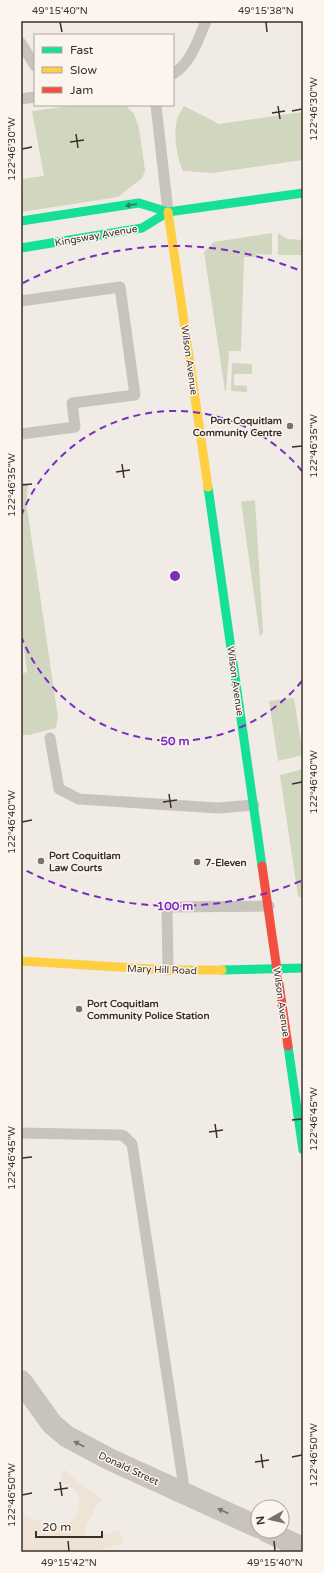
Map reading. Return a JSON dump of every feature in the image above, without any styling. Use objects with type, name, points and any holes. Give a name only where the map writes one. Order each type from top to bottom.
[{"type":"street","name":"Kingsway Avenue","points":[[21,248],[142,228],[168,212],[303,193]]},
{"type":"street","name":"Kingsway Avenue","points":[[21,221],[139,203],[168,212]]},
{"type":"street","name":"Wilson Avenue","points":[[168,212],[303,1150]]},
{"type":"street","name":"Mary Hill Road","points":[[21,961],[168,970],[277,970],[303,968]]},
{"type":"street","name":"Donald Street","points":[[21,1381],[52,1424],[66,1436],[97,1453],[250,1523]]},
{"type":"street","points":[[283,1539],[303,1548]]},
{"type":"lane","points":[[174,73],[180,70],[188,60],[206,21]]},
{"type":"lane","points":[[21,43],[34,64]]},
{"type":"lane","points":[[21,99],[34,97]]},
{"type":"lane","points":[[156,106],[168,212]]},
{"type":"lane","points":[[21,300],[120,287],[136,394],[72,403],[75,427],[21,434]]},
{"type":"lane","points":[[50,738],[59,789],[79,799],[218,808],[254,805]]},
{"type":"lane","points":[[168,970],[167,907],[268,906]]},
{"type":"lane","points":[[21,1133],[119,1135],[124,1136],[132,1144],[185,1494]]},
{"type":"green space","points":[[70,106],[126,106],[134,114],[139,128],[145,171],[142,178],[118,197],[21,212],[21,194],[23,193],[22,179],[44,176],[32,111]]},
{"type":"green space","points":[[184,106],[219,124],[303,112],[303,160],[212,173],[183,171],[177,153],[175,132],[179,114]]},
{"type":"green space","points":[[272,233],[272,255],[256,254],[256,257],[244,257],[241,351],[229,351],[225,391],[204,252],[214,242]]},
{"type":"green space","points":[[278,233],[287,239],[303,240],[303,255],[278,255]]},
{"type":"green space","points":[[232,363],[252,364],[252,374],[234,374],[234,385],[247,386],[247,392],[231,391]]},
{"type":"green space","points":[[21,482],[28,484],[26,503],[58,717],[56,728],[29,735],[21,735],[21,674],[27,672],[21,623]]},
{"type":"green space","points":[[255,500],[263,632],[260,637],[241,502]]},
{"type":"green space","points":[[294,698],[303,755],[278,761],[269,701]]},
{"type":"green space","points":[[303,769],[303,897],[301,898],[298,896],[280,775]]},
{"type":"shaded area","points":[[65,1470],[85,1488],[102,1499],[96,1506],[85,1529],[85,1535],[91,1538],[119,1530],[123,1543],[90,1552],[21,1552],[21,1514],[49,1526],[57,1527],[71,1522],[75,1517],[80,1503],[75,1490],[61,1482],[63,1471]]},
{"type":"traffic: fast","points":[[21,248],[142,228],[168,212],[303,193]]},
{"type":"traffic: fast","points":[[21,221],[139,203],[168,212]]},
{"type":"traffic: fast","points":[[208,487],[262,866]]},
{"type":"traffic: fast","points":[[222,970],[303,968]]},
{"type":"traffic: fast","points":[[288,1046],[303,1150]]},
{"type":"traffic: slow","points":[[168,212],[208,487]]},
{"type":"traffic: slow","points":[[21,961],[168,970],[222,970]]},
{"type":"traffic: jam","points":[[262,866],[288,1046]]},
{"type":"place","name":"Port Coquitlam Community Centre","points":[[290,426]]},
{"type":"place","name":"Port Coquitlam Law Courts","points":[[41,861]]},
{"type":"place","name":"7-Eleven","points":[[197,862]]},
{"type":"place","name":"Port Coquitlam Community Police Station","points":[[79,1009]]}]
